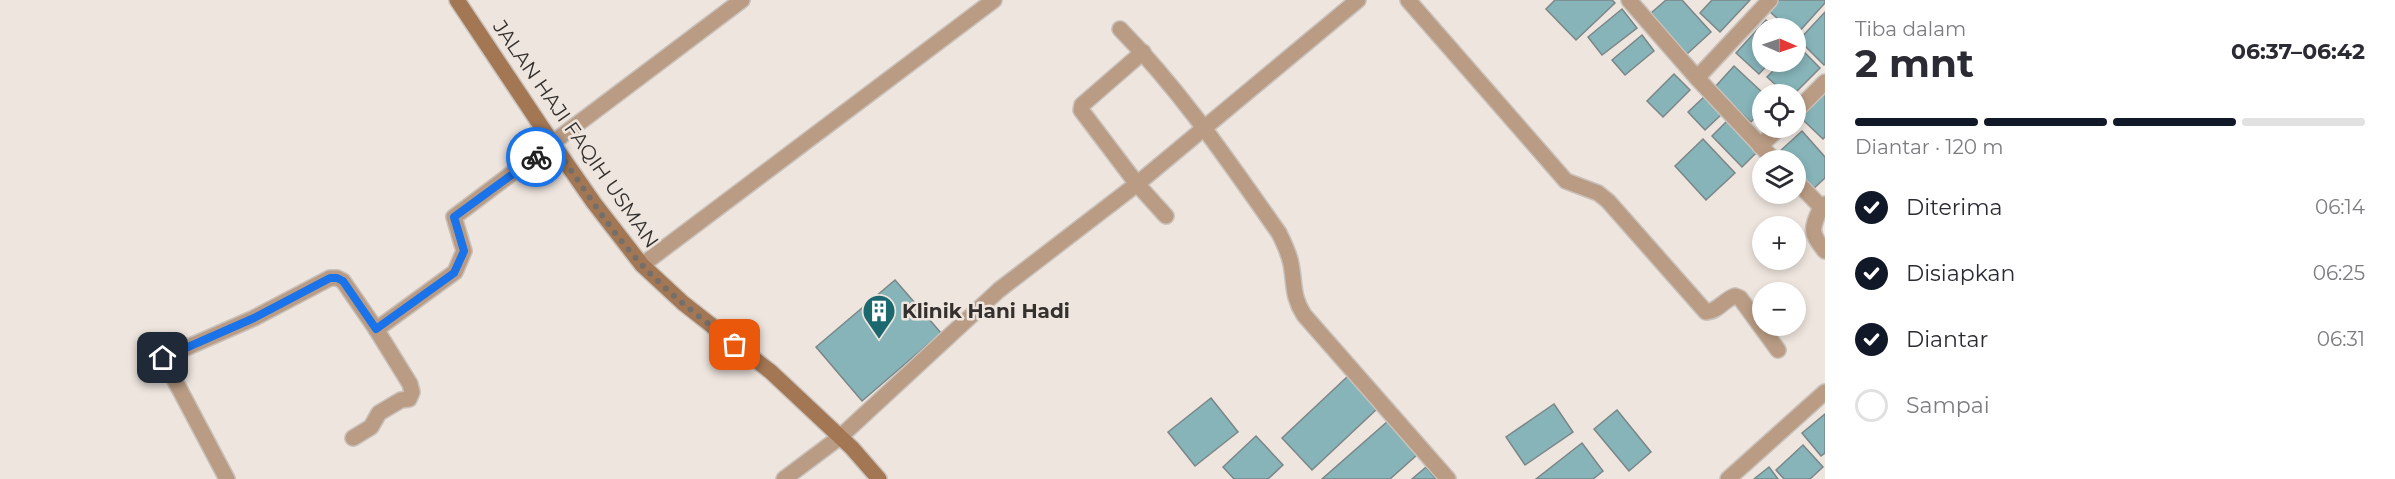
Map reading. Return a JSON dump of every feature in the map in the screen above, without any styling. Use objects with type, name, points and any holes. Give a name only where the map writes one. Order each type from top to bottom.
[{"type":"street","name":"JALAN HAJI FAQIH USMAN","points":[[457,0],[553,144],[645,268],[683,303],[771,372],[840,437],[879,479]]},
{"type":"street","points":[[376,329],[454,273],[464,251],[454,217],[742,0]]},
{"type":"street","points":[[645,268],[994,0]]},
{"type":"street","points":[[784,479],[840,437],[999,290],[1137,184],[1358,0]]},
{"type":"street","points":[[1408,0],[1566,181],[1598,193],[1608,201],[1706,312],[1712,312],[1730,297],[1740,298],[1778,351]]},
{"type":"street","points":[[1629,0],[1696,78],[1764,150]]},
{"type":"street","points":[[1696,78],[1770,0]]},
{"type":"street","points":[[1120,29],[1143,52],[1205,128],[1279,233],[1292,265],[1295,301],[1304,315],[1448,479]]},
{"type":"street","points":[[1143,52],[1082,105],[1081,110],[1137,184],[1166,216]]},
{"type":"street","points":[[1806,101],[1825,82]]},
{"type":"street","points":[[1760,146],[1768,138]]},
{"type":"street","points":[[1806,190],[1823,205],[1813,226],[1813,233],[1825,251]]},
{"type":"street","points":[[227,479],[163,358],[254,318],[330,278],[343,281],[376,329],[410,384],[412,392],[409,399],[401,400],[379,413],[371,427],[353,438]]},
{"type":"street","points":[[1728,479],[1825,392]]},
{"type":"building","points":[[1555,0],[1612,0],[1615,3],[1576,40],[1546,9]]},
{"type":"building","points":[[1666,0],[1682,0],[1711,32],[1687,54],[1651,13]]},
{"type":"building","points":[[1712,0],[1750,0],[1720,32],[1700,13]]},
{"type":"building","points":[[1779,0],[1825,0],[1825,3],[1806,24],[1806,18],[1777,18],[1769,11]]},
{"type":"building","points":[[1622,9],[1637,28],[1602,55],[1588,37]]},
{"type":"building","points":[[1825,12],[1824,65],[1806,47],[1806,32]]},
{"type":"building","points":[[1642,35],[1654,51],[1625,75],[1612,60]]},
{"type":"building","points":[[1752,35],[1752,68],[1736,53]]},
{"type":"building","points":[[1806,54],[1820,68],[1804,84],[1775,84],[1767,77],[1772,72],[1806,72]]},
{"type":"building","points":[[1734,66],[1753,84],[1751,122],[1715,87]]},
{"type":"building","points":[[1674,74],[1690,90],[1663,117],[1647,101]]},
{"type":"building","points":[[1825,93],[1825,137],[1823,139],[1806,123],[1806,113]]},
{"type":"building","points":[[1705,96],[1722,114],[1705,130],[1688,112]]},
{"type":"building","points":[[1728,120],[1757,150],[1752,150],[1752,157],[1742,167],[1712,136]]},
{"type":"building","points":[[1806,136],[1825,157],[1825,178],[1812,190],[1806,183],[1806,150],[1781,150],[1794,138],[1806,138]]},
{"type":"building","points":[[1703,139],[1735,173],[1706,200],[1675,166]]},
{"type":"building","name":"Klinik Hani Hadi","points":[[895,280],[941,333],[862,401],[816,347]]},
{"type":"building","points":[[1348,376],[1378,408],[1312,470],[1282,438]]},
{"type":"building","points":[[1211,398],[1238,432],[1195,466],[1168,432]]},
{"type":"building","points":[[1554,404],[1573,432],[1525,465],[1506,437]]},
{"type":"building","points":[[1617,410],[1651,452],[1629,471],[1594,429]]},
{"type":"building","points":[[1825,414],[1825,453],[1821,456],[1802,433]]},
{"type":"building","points":[[1388,421],[1418,454],[1390,479],[1322,479]]},
{"type":"building","points":[[1256,436],[1283,465],[1268,479],[1234,479],[1223,467]]},
{"type":"building","points":[[1582,443],[1603,471],[1593,479],[1536,479]]},
{"type":"building","points":[[1803,445],[1823,467],[1810,479],[1784,479],[1776,470]]},
{"type":"building","points":[[1426,467],[1436,479],[1412,479]]},
{"type":"building","points":[[1769,467],[1778,479],[1754,479]]},
{"type":"way so far","points":[[536,157],[553,144],[642,265],[683,303],[735,345]]},
{"type":"place","name":"Klinik Hani Hadi","points":[[879,340]]},
{"type":"route","points":[[163,358],[254,318],[330,278],[343,281],[376,329],[454,273],[461,262],[464,251],[454,217],[536,157]]}]
